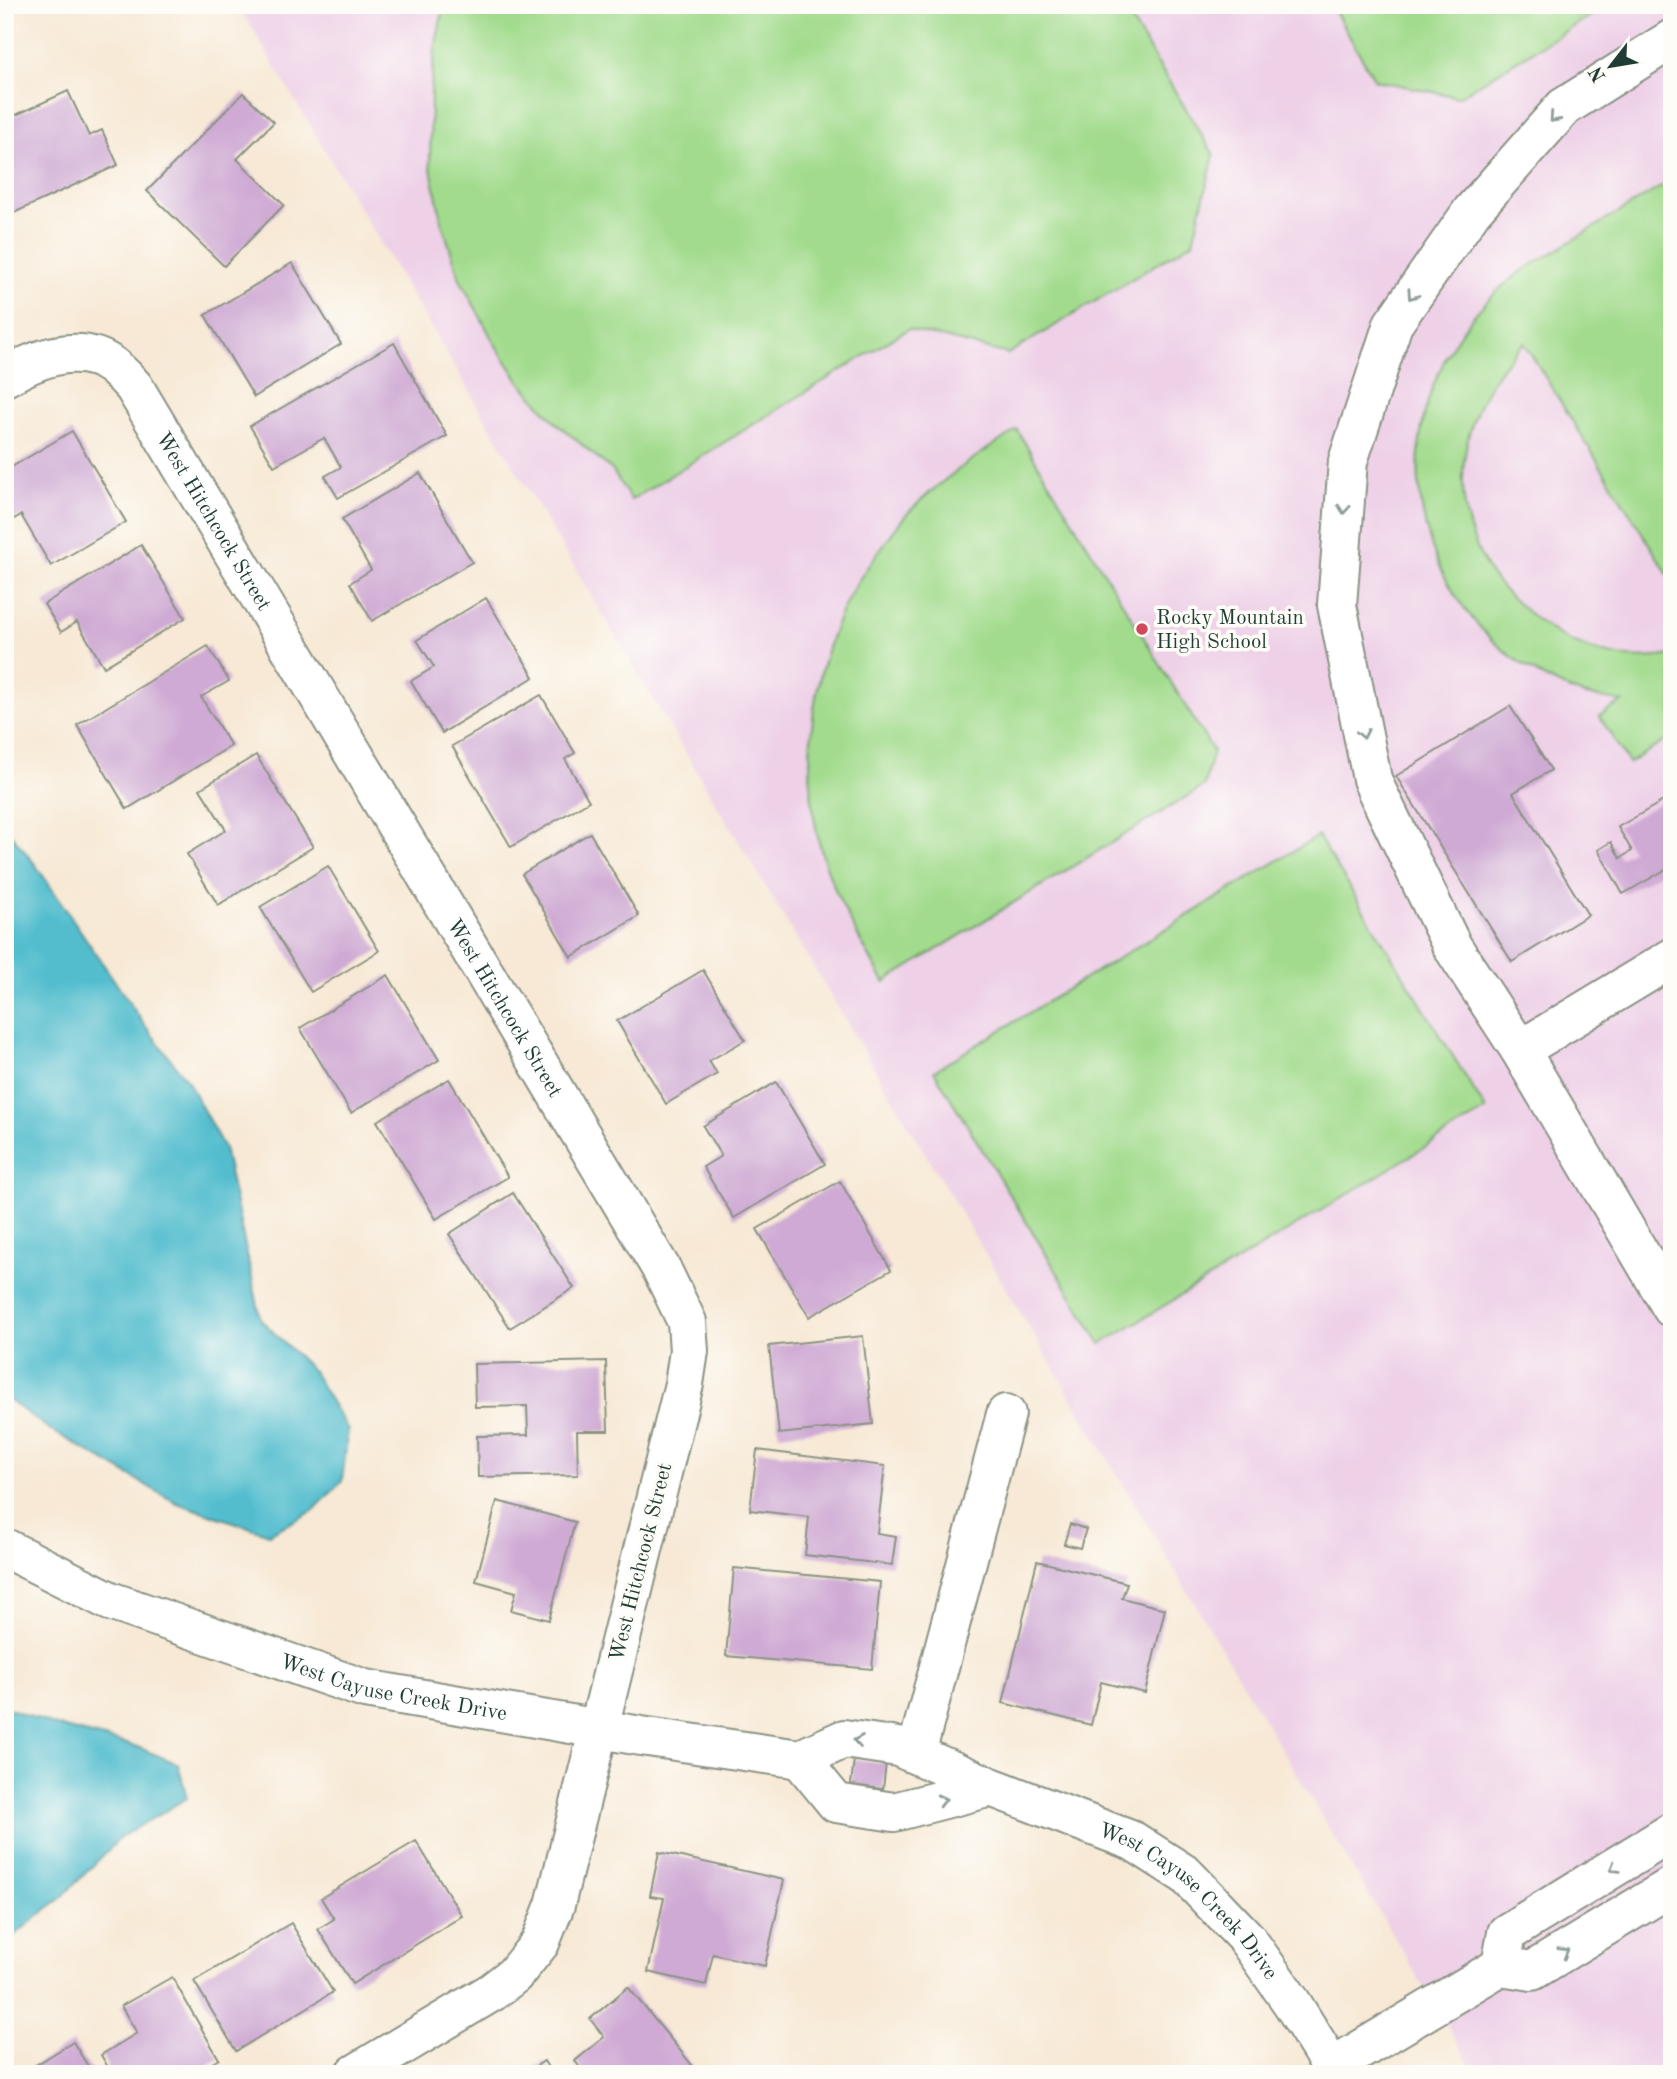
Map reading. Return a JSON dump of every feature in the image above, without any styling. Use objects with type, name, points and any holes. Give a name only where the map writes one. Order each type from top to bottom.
[{"type":"street","points":[[1672,39],[1564,107],[1472,211],[1392,324],[1348,461],[1337,605],[1371,779],[1452,946],[1520,1050],[1672,1308]]},
{"type":"street","name":"West Hitchcock Street","points":[[5,377],[24,366],[58,354],[88,355],[113,366],[134,387],[662,1270],[687,1322],[689,1351],[684,1384],[555,1905],[540,1943],[514,1975],[492,1992],[355,2074]]},
{"type":"street","points":[[1520,1050],[1672,958]]},
{"type":"street","points":[[916,1754],[1006,1414]]},
{"type":"street","name":"West Cayuse Creek Drive","points":[[5,1548],[110,1601],[365,1689],[800,1759],[844,1739],[898,1747],[916,1754],[991,1787],[1133,1841],[1186,1875],[1247,1939],[1292,2003],[1334,2071]]},
{"type":"street","points":[[800,1759],[836,1803],[894,1812],[991,1787]]},
{"type":"street","points":[[1501,1966],[1507,1933],[1672,1832]]},
{"type":"street","points":[[1334,2071],[1501,1966],[1532,1971],[1672,1886]]},
{"type":"shaded area","name":"Rocky Mountain High School","points":[[238,5],[1672,5],[1672,2074],[1476,2074]]},
{"type":"green space","points":[[444,5],[1122,5],[1214,155],[1193,242],[1008,354],[908,329],[631,500],[612,470],[555,422],[520,382],[496,346],[460,279],[442,223],[430,164],[431,88]]},
{"type":"green space","points":[[1331,5],[1608,5],[1458,97],[1375,80]]},
{"type":"green space","points":[[1672,180],[1672,581],[1524,343],[1503,366],[1486,392],[1474,419],[1466,448],[1463,477],[1465,507],[1473,537],[1486,566],[1502,589],[1530,614],[1567,639],[1601,652],[1636,658],[1672,655],[1672,737],[1629,763],[1599,716],[1622,702],[1570,690],[1510,655],[1465,609],[1435,554],[1420,495],[1421,433],[1438,374],[1472,318],[1522,271]]},
{"type":"green space","points":[[1017,430],[1213,751],[1204,786],[884,982],[837,895],[818,838],[813,810],[810,753],[816,696],[822,669],[830,641],[850,595],[902,520],[949,477]]},
{"type":"green space","points":[[1318,836],[1486,1110],[1101,1344],[934,1071]]},
{"type":"water","points":[[5,827],[35,864],[144,1024],[188,1082],[224,1148],[261,1320],[312,1370],[348,1430],[342,1481],[313,1511],[269,1534],[177,1503],[49,1429],[5,1397]]},
{"type":"water","points":[[5,1707],[53,1725],[135,1746],[178,1764],[187,1798],[121,1837],[62,1897],[5,1943]]},
{"type":"building","points":[[68,91],[89,136],[102,130],[118,165],[5,217],[5,120]]},
{"type":"building","points":[[243,93],[274,122],[237,159],[284,205],[224,266],[147,191]]},
{"type":"building","points":[[292,263],[341,344],[254,397],[205,315]]},
{"type":"building","points":[[394,343],[447,436],[338,498],[325,476],[341,467],[324,438],[274,466],[250,426]]},
{"type":"building","points":[[72,431],[126,522],[51,566],[21,515],[5,524],[5,471]]},
{"type":"building","points":[[420,473],[472,562],[372,621],[350,583],[371,570],[342,519]]},
{"type":"building","points":[[141,545],[185,618],[104,667],[77,622],[61,632],[44,604]]},
{"type":"building","points":[[486,598],[534,677],[442,733],[411,681],[434,667],[417,640]]},
{"type":"building","points":[[208,646],[229,681],[201,697],[231,746],[127,809],[77,725]]},
{"type":"building","points":[[541,695],[575,753],[565,759],[589,801],[511,847],[452,746]]},
{"type":"building","points":[[1510,706],[1551,770],[1513,793],[1588,915],[1512,962],[1396,776]]},
{"type":"building","points":[[256,755],[313,847],[218,905],[187,854],[226,830],[200,789]]},
{"type":"building","points":[[1672,796],[1672,866],[1623,894],[1598,850],[1611,842],[1620,858],[1632,851],[1618,827]]},
{"type":"building","points":[[590,833],[639,916],[571,957],[522,874]]},
{"type":"building","points":[[328,866],[379,951],[311,992],[260,907]]},
{"type":"building","points":[[703,970],[745,1040],[709,1061],[717,1074],[666,1104],[617,1021]]},
{"type":"building","points":[[388,975],[439,1060],[351,1113],[300,1028]]},
{"type":"building","points":[[449,1079],[508,1177],[436,1219],[377,1121]]},
{"type":"building","points":[[776,1082],[825,1164],[734,1218],[703,1167],[721,1156],[703,1126]]},
{"type":"building","points":[[840,1181],[891,1270],[809,1317],[757,1229]]},
{"type":"building","points":[[513,1193],[574,1288],[510,1328],[449,1234]]},
{"type":"building","points":[[863,1336],[873,1424],[779,1434],[769,1346]]},
{"type":"building","points":[[606,1361],[608,1431],[577,1431],[578,1475],[478,1477],[477,1436],[528,1435],[527,1406],[475,1407],[474,1364]]},
{"type":"building","points":[[757,1450],[885,1466],[877,1533],[896,1536],[892,1565],[805,1555],[809,1517],[750,1510]]},
{"type":"building","points":[[497,1501],[575,1522],[549,1620],[511,1610],[516,1592],[476,1581]]},
{"type":"building","points":[[1070,1524],[1086,1529],[1080,1548],[1064,1544]]},
{"type":"building","points":[[1037,1561],[1127,1583],[1122,1598],[1165,1609],[1145,1693],[1101,1682],[1091,1725],[1003,1703]]},
{"type":"building","points":[[734,1568],[880,1582],[872,1669],[726,1656]]},
{"type":"building","points":[[854,1759],[886,1763],[883,1789],[851,1785]]},
{"type":"building","points":[[416,1841],[462,1916],[352,1984],[318,1929],[334,1919],[321,1898]]},
{"type":"building","points":[[659,1852],[784,1880],[765,1966],[713,1954],[706,1985],[648,1972],[664,1898],[650,1896]]},
{"type":"building","points":[[291,1923],[333,1992],[236,2051],[194,1981]]},
{"type":"building","points":[[172,1977],[219,2059],[193,2074],[112,2074],[101,2055],[137,2033],[121,2006]]},
{"type":"building","points":[[628,1987],[692,2065],[681,2074],[585,2074],[575,2061],[604,2037],[590,2019]]},
{"type":"building","points":[[73,2042],[93,2074],[21,2074]]},
{"type":"building","points":[[544,2061],[552,2074],[524,2074]]},
{"type":"place","name":"Rocky Mountain High School","points":[[1142,629]]}]
